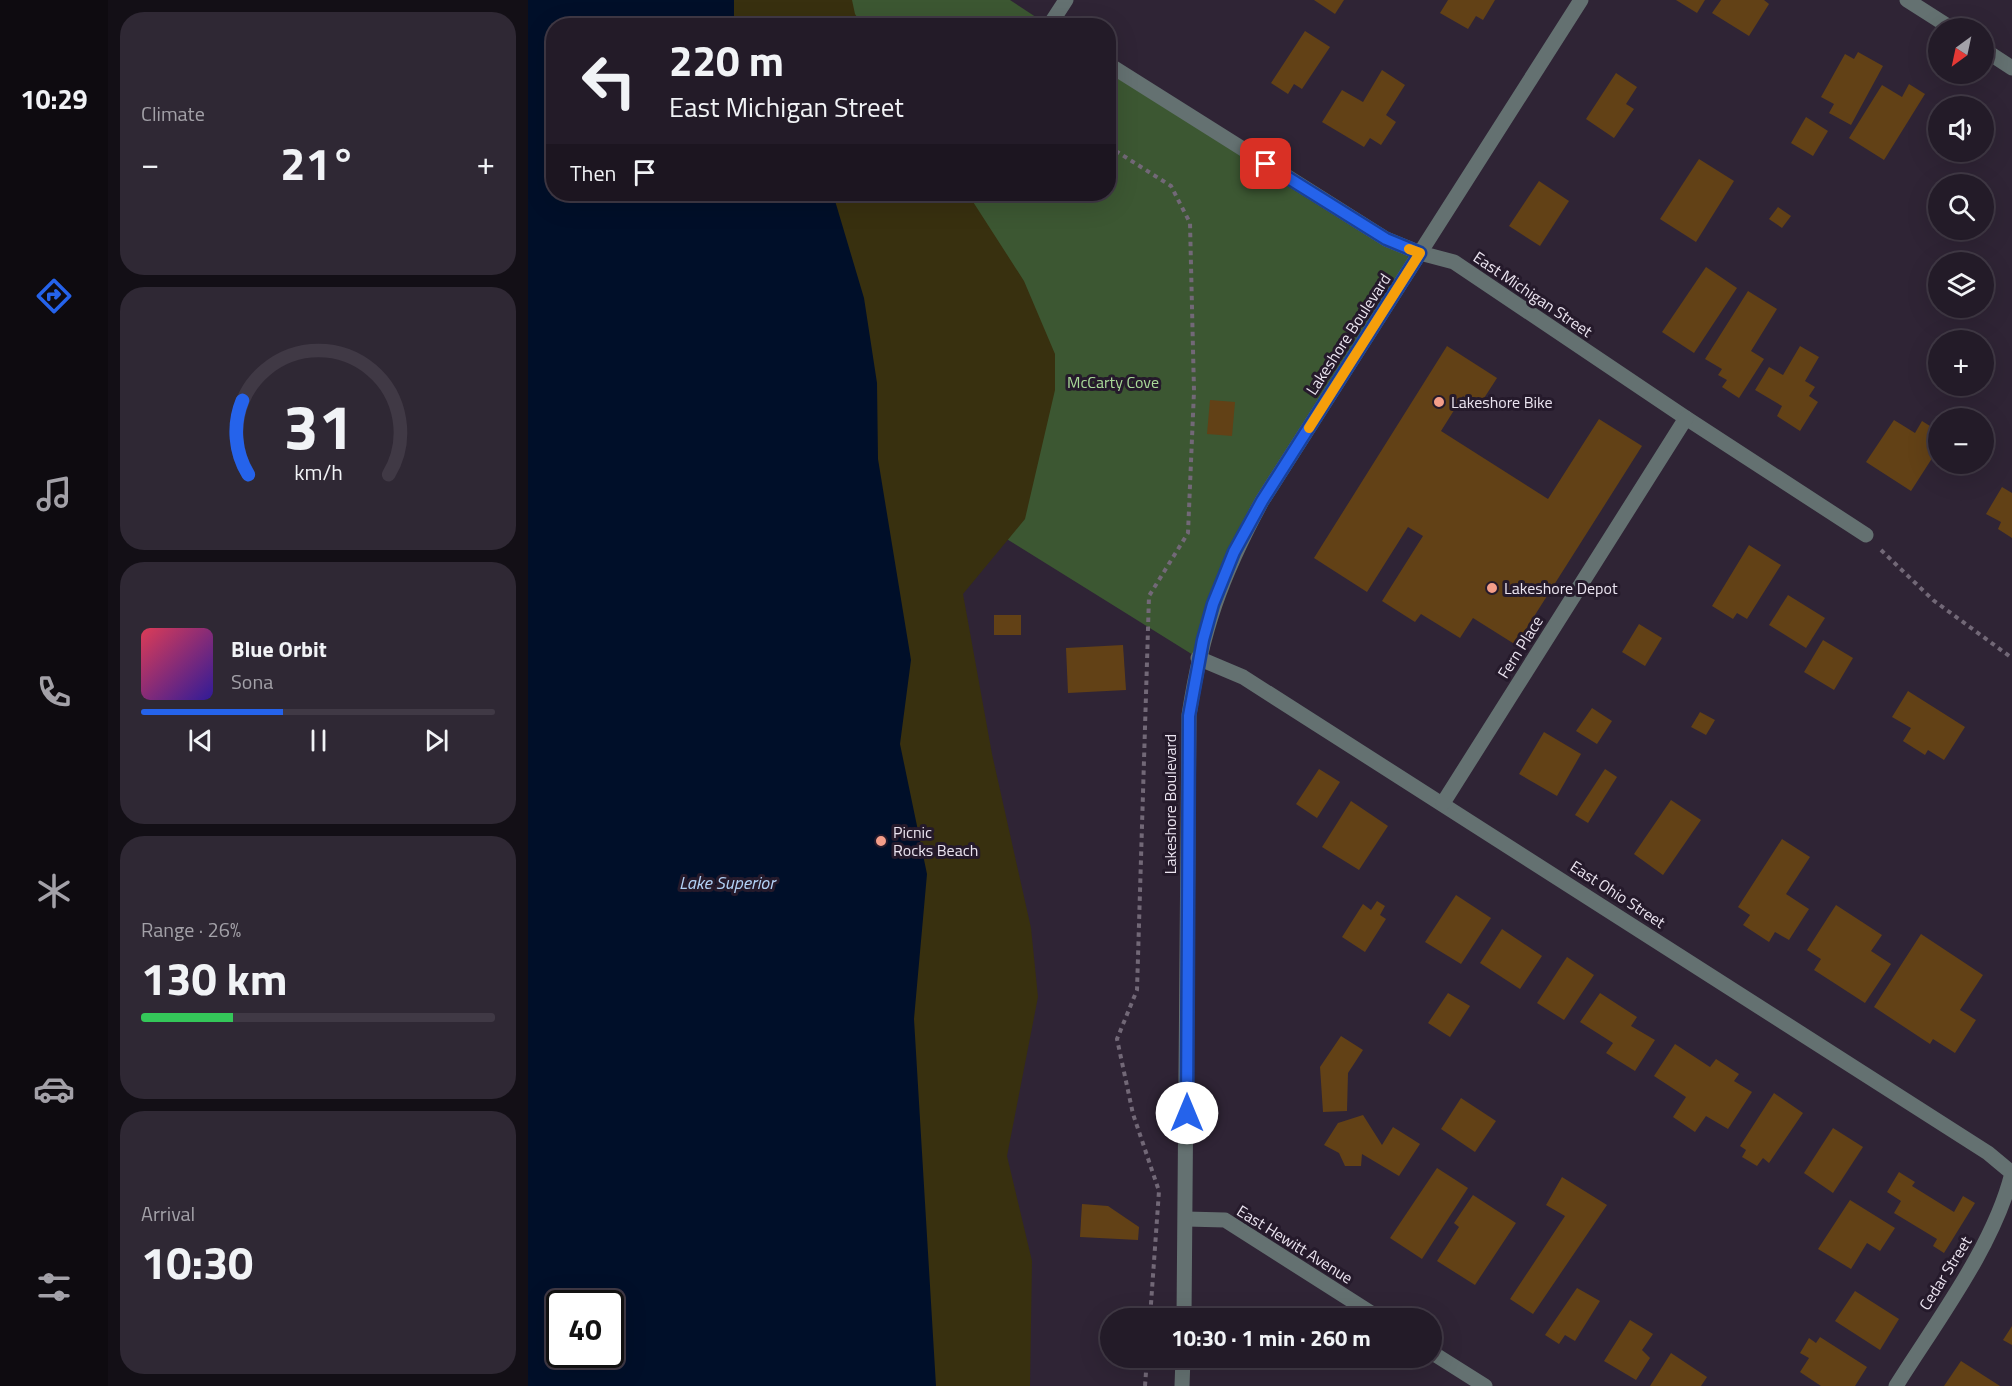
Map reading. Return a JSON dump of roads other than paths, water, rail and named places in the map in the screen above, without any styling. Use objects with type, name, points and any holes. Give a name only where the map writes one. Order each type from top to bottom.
[{"type":"street","points":[[1054,18],[1066,0]]},
{"type":"street","name":"Lakeshore Boulevard","points":[[1184,1308],[1189,716],[1198,658],[1213,604],[1234,552],[1262,501],[1581,0]]},
{"type":"street","points":[[1906,0],[1935,18]]},
{"type":"street","points":[[1994,56],[2012,68]]},
{"type":"street","name":"East Michigan Street","points":[[1116,69],[1386,239],[1420,253],[1454,262],[1686,418],[1866,535]]},
{"type":"street","name":"Fern Place","points":[[1443,803],[1686,418]]},
{"type":"street","name":"East Ohio Street","points":[[1198,658],[1243,677],[1443,803],[1988,1153],[2012,1173]]},
{"type":"street","name":"Cedar Street","points":[[1896,1386],[1991,1232],[2005,1202],[2012,1173]]},
{"type":"street","name":"East Hewitt Avenue","points":[[1186,1218],[1225,1220],[1363,1308]]},
{"type":"street","points":[[1442,1359],[1485,1386]]},
{"type":"street","points":[[1182,1386],[1183,1368]]},
{"type":"water","name":"Lake Superior","points":[[528,0],[734,0],[734,18],[546,18],[546,201],[835,201],[864,298],[877,383],[878,459],[911,660],[900,744],[927,874],[914,1019],[936,1386],[528,1386]]},
{"type":"place","name":"Lakeshore Bike","points":[[1439,402]]},
{"type":"place","name":"Lakeshore Depot","points":[[1492,588]]},
{"type":"place","name":"Picnic Rocks Beach","points":[[881,841]]},
{"type":"park label","name":"McCarty Cove","points":[[1113,382]]}]
